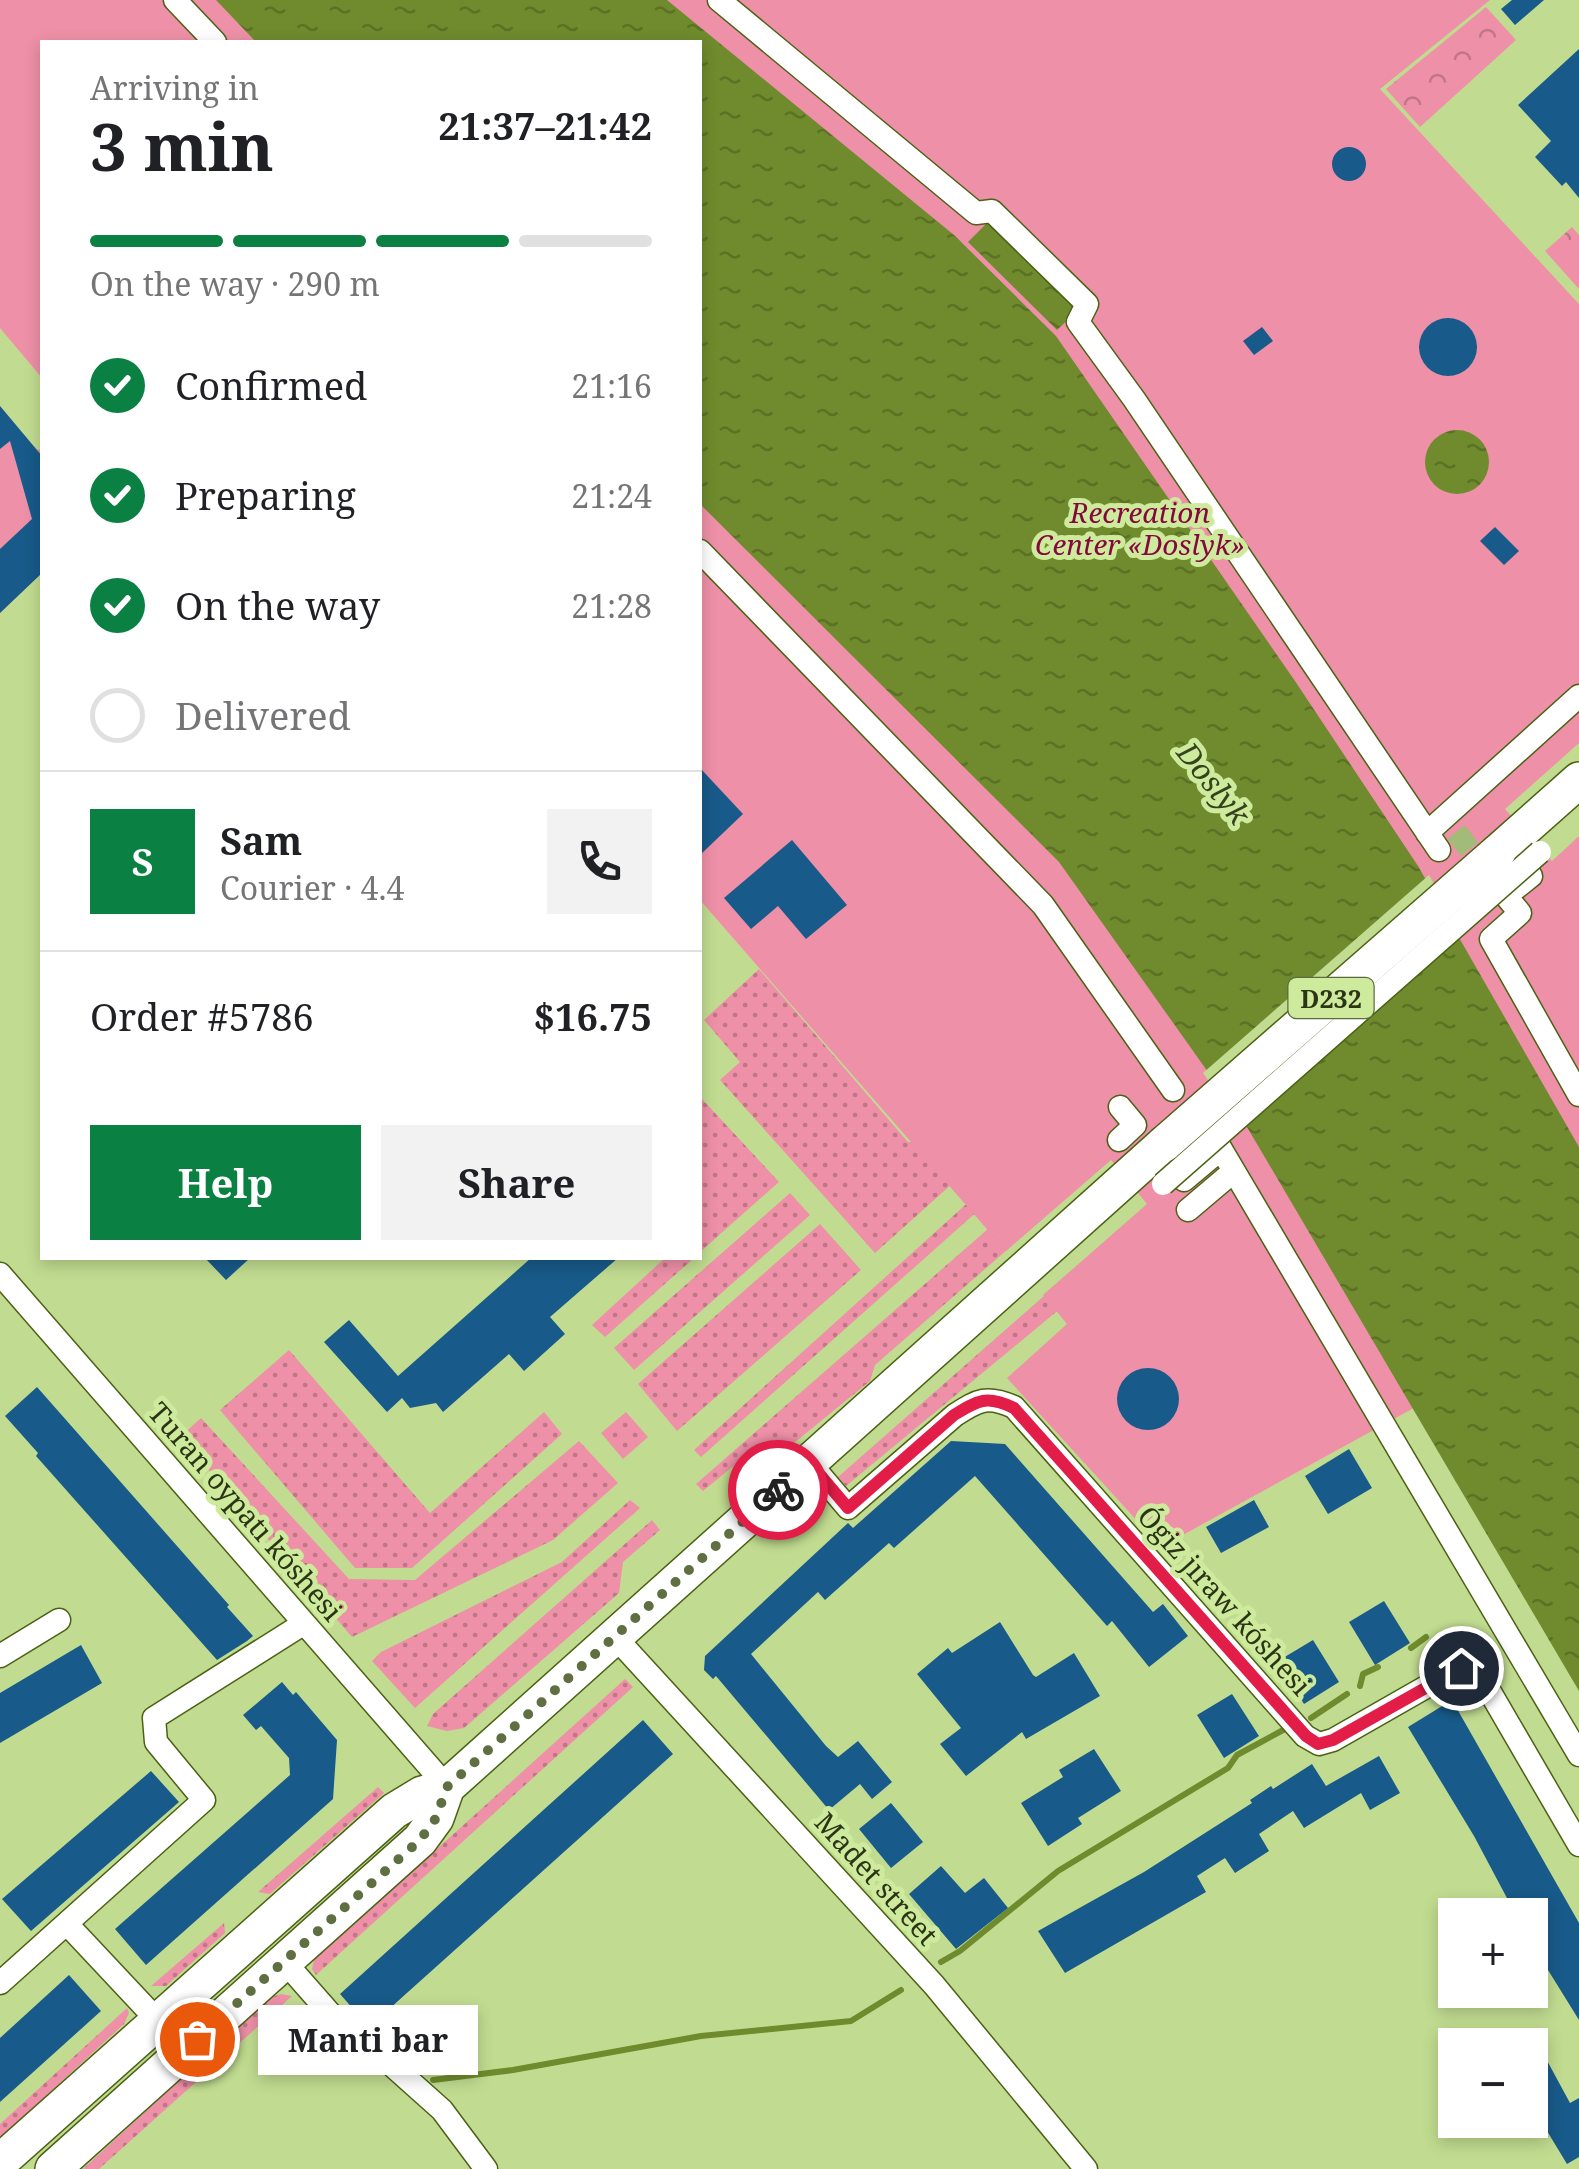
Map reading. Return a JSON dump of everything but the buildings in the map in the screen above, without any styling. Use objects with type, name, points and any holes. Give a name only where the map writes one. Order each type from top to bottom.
[{"type":"main road","name":"D232","points":[[0,2162],[394,1811],[422,1794],[447,1787],[1164,1144],[1579,780]]},
{"type":"main road","name":"D232","points":[[53,2169],[420,1840],[436,1818],[447,1787]]},
{"type":"street","points":[[176,0],[213,40]]},
{"type":"street","points":[[719,0],[976,213],[992,211],[1087,304],[1078,322],[1442,833],[1579,696]]},
{"type":"street","points":[[702,553],[1043,905],[1173,1090]]},
{"type":"street","points":[[1540,852],[1167,1188],[1220,1149],[1579,1755]]},
{"type":"street","points":[[1530,876],[1506,896],[1520,913],[1491,939],[1579,1094]]},
{"type":"street","points":[[1119,1140],[1135,1125],[1120,1107]]},
{"type":"street","points":[[1188,1210],[1234,1171]]},
{"type":"street","name":"Turan oypatı kóshesi","points":[[0,1274],[447,1787]]},
{"type":"street","name":"Ógiz jıraw kóshesi","points":[[809,1462],[848,1508],[954,1415],[974,1403],[995,1399],[1014,1408],[1306,1736],[1318,1744],[1333,1740],[1470,1666],[1479,1673],[1579,1845]]},
{"type":"street","points":[[0,1656],[59,1620]]},
{"type":"street","points":[[0,1982],[204,1800],[156,1742],[154,1718],[303,1624]]},
{"type":"street","name":"Madet street","points":[[614,1636],[934,1985],[1086,2169]]},
{"type":"street","points":[[67,1924],[158,2021]]},
{"type":"street","points":[[284,1961],[350,2036],[376,2051],[442,2110],[486,2169]]},
{"type":"green space","name":"Recreation Center «Doslyk»","points":[[0,0],[1490,0],[1380,89],[1579,304],[1579,743],[1505,809],[1552,861],[1579,836],[1579,1317],[1161,1547],[1007,1378],[1067,1324],[1043,1295],[1147,1204],[1111,1160],[1006,1251],[702,902],[702,40],[40,40],[40,376],[0,328]]},
{"type":"green space","points":[[1486,7],[1516,40],[1420,127],[1386,89]]},
{"type":"green space","points":[[1572,227],[1579,235],[1579,289],[1545,251]]},
{"type":"green space","points":[[0,406],[36,450],[40,449],[40,575],[0,613]]},
{"type":"green space","points":[[759,969],[908,1142],[1002,1139],[875,1253],[720,1080],[740,1062],[704,1020]]},
{"type":"green space","points":[[702,1099],[779,1182],[702,1250]]},
{"type":"green space","points":[[1092,1138],[1110,1160],[875,1365],[870,1381],[767,1465],[737,1463],[703,1491],[696,1484]]},
{"type":"green space","points":[[1015,1160],[1024,1170],[701,1457],[694,1450]]},
{"type":"green space","points":[[790,1193],[810,1215],[634,1370],[614,1348]]},
{"type":"green space","points":[[1143,1209],[1161,1225],[846,1486],[838,1477]]},
{"type":"green space","points":[[820,1224],[861,1270],[677,1431],[638,1384]]},
{"type":"green space","points":[[663,1260],[692,1260],[605,1337],[592,1325]]},
{"type":"green space","points":[[289,1350],[430,1513],[544,1412],[562,1434],[412,1568],[355,1568],[220,1410]]},
{"type":"green space","points":[[626,1412],[648,1437],[623,1459],[601,1433]]},
{"type":"green space","points":[[201,1418],[349,1579],[415,1580],[579,1441],[618,1483],[553,1540],[352,1637],[180,1437]]},
{"type":"green space","points":[[630,1500],[640,1508],[415,1708],[372,1661],[381,1652],[562,1562]]},
{"type":"green space","points":[[652,1520],[660,1530],[623,1562],[619,1593],[464,1728],[447,1731],[427,1726],[433,1714]]},
{"type":"green space","points":[[625,1679],[633,1687],[316,1975],[312,1969],[314,1960]]},
{"type":"green space","points":[[378,1787],[384,1793],[270,1894],[258,1892]]},
{"type":"green space","points":[[224,1923],[225,1933],[166,1986],[151,1986]]},
{"type":"green space","points":[[292,1996],[99,2169],[83,2169],[269,1998]]},
{"type":"green space","points":[[127,2008],[124,2024],[0,2138],[0,2124]]},
{"type":"water","name":"Doslyk","points":[[216,0],[667,0],[954,235],[1056,336],[1418,866],[1579,1147],[1579,1691],[1247,1127],[1059,862],[702,506],[702,40],[254,40]]},
{"type":"water","points":[[990,220],[1079,309],[1057,330],[968,242]]},
{"type":"water","points":[[1457,430],[1480,439],[1489,462],[1480,485],[1457,494],[1434,485],[1425,462],[1434,439]]},
{"type":"pier","points":[[1429,875],[1459,928],[1238,1124],[1203,1073]]},
{"type":"waterway","points":[[1411,1648],[1426,1637]]},
{"type":"waterway","points":[[1360,1686],[1363,1674],[1378,1667]]},
{"type":"waterway","points":[[1311,1718],[1347,1694]]},
{"type":"waterway","points":[[941,1962],[1058,1871],[1228,1768],[1237,1755],[1285,1729]]},
{"type":"waterway","points":[[433,2080],[513,2070],[701,2036],[851,2021],[901,1990]]},
{"type":"tunnel","points":[[1456,832],[1488,873]]},
{"type":"way so far","points":[[197,2039],[420,1840],[436,1818],[447,1787],[778,1490]]},
{"type":"place","name":"Manti bar","points":[[197,2039]]},
{"type":"route","points":[[778,1490],[809,1462],[848,1508],[954,1415],[974,1403],[995,1399],[1014,1408],[1306,1736],[1318,1744],[1333,1740],[1461,1668]]}]
